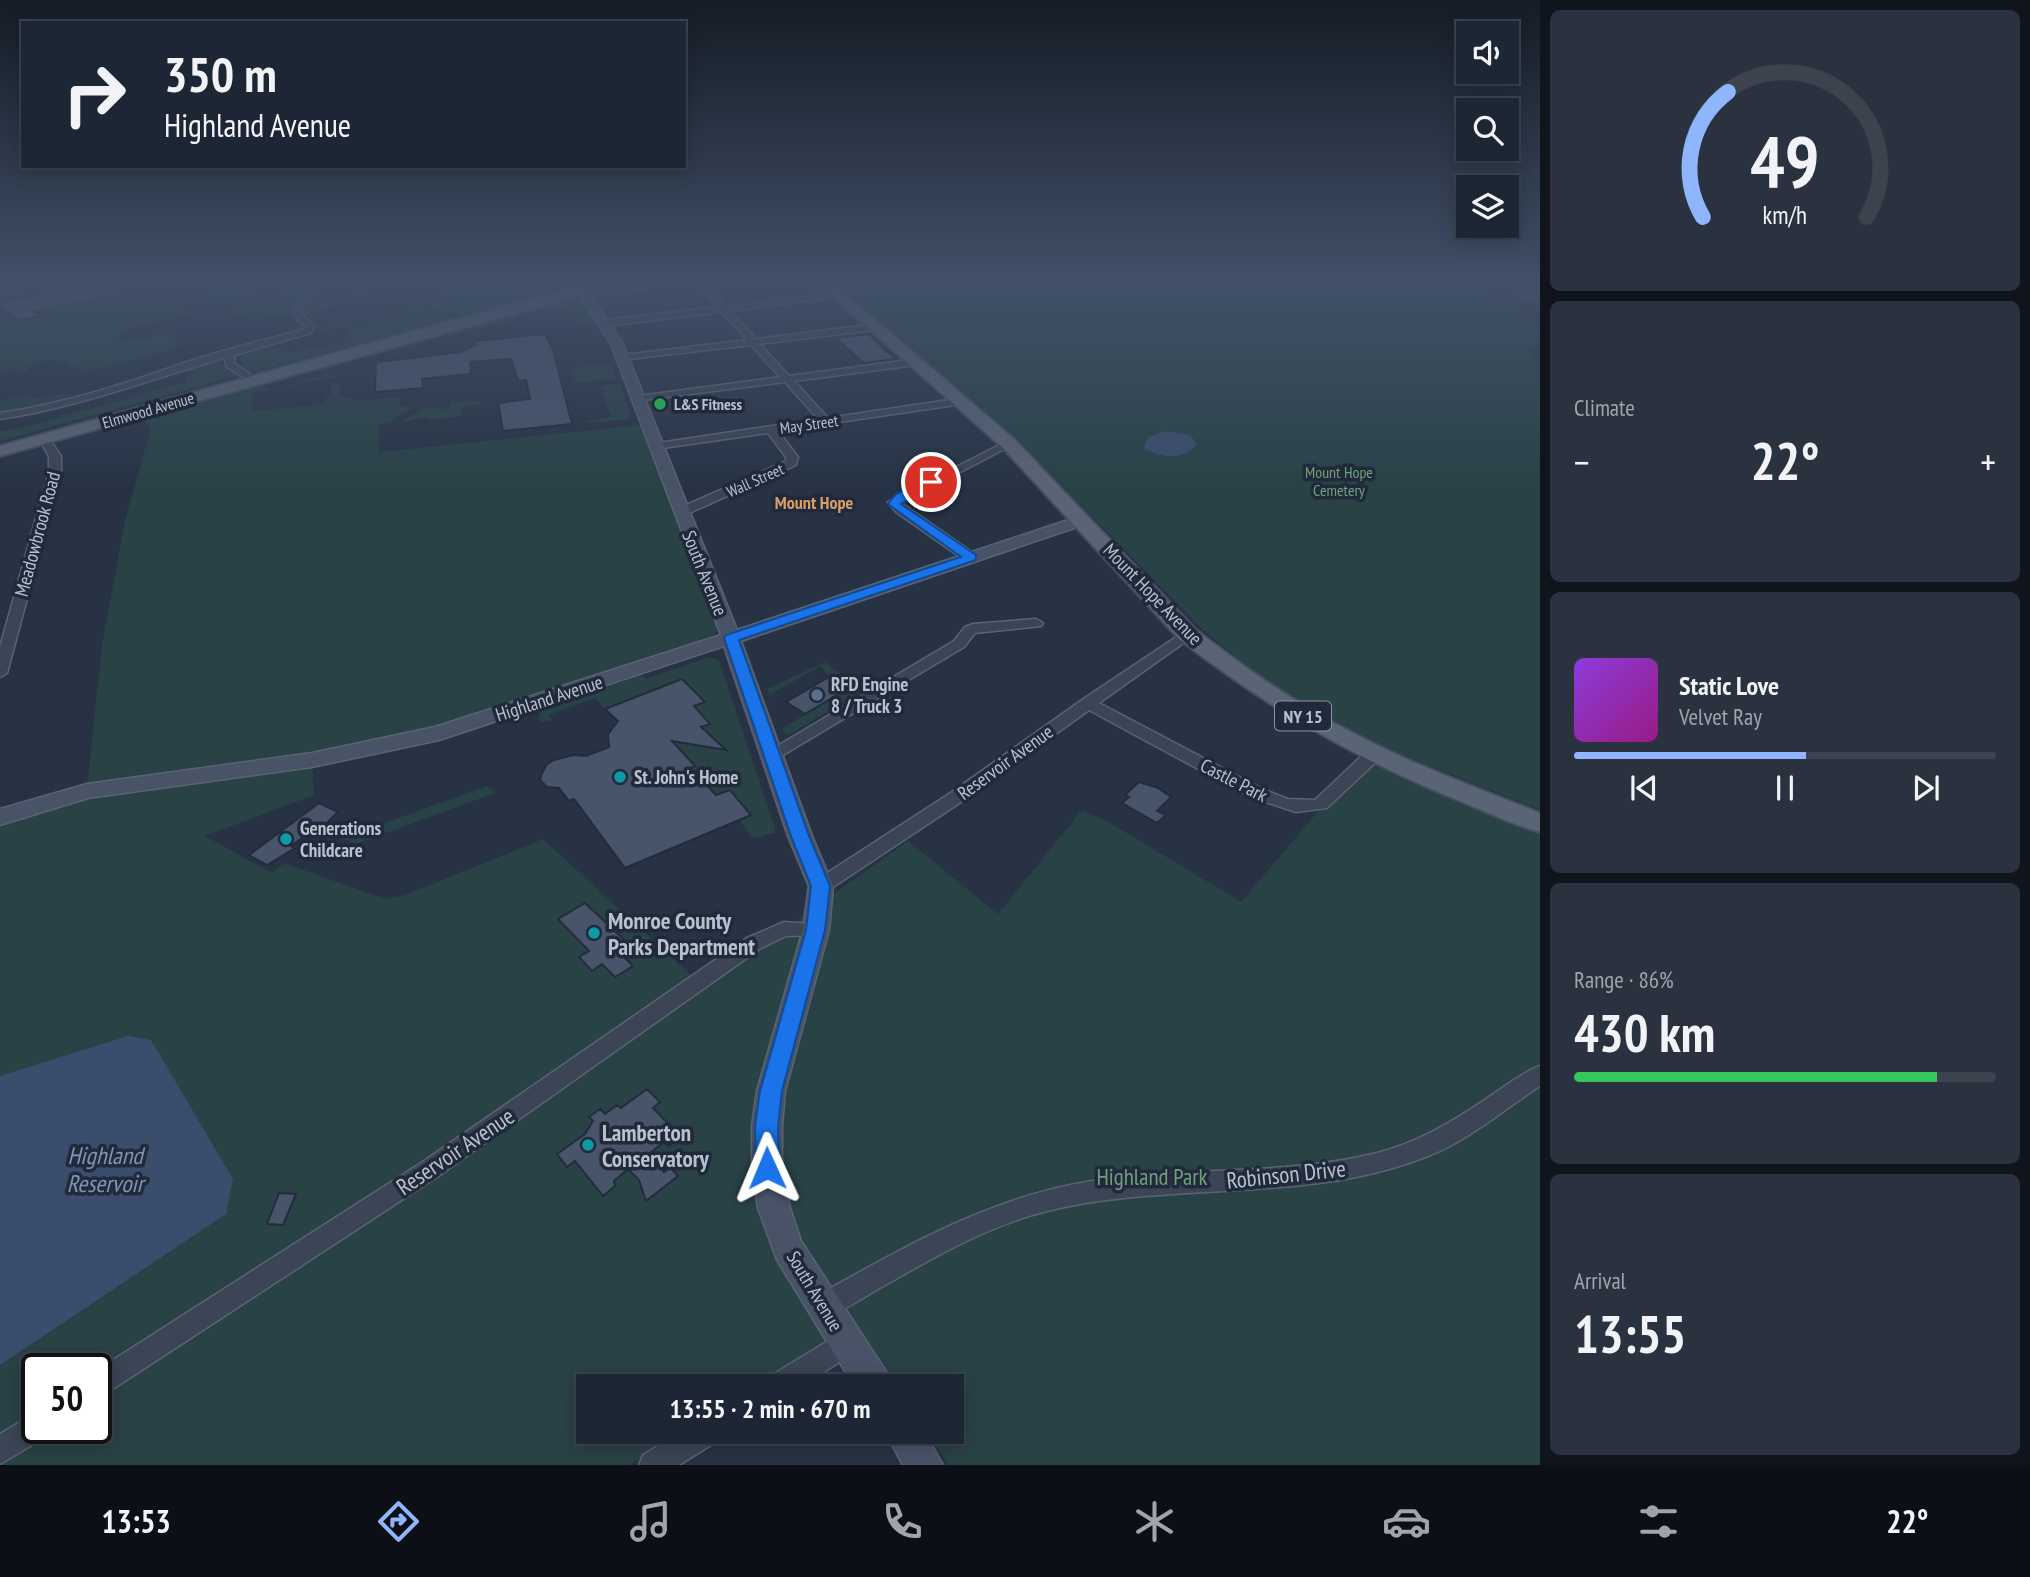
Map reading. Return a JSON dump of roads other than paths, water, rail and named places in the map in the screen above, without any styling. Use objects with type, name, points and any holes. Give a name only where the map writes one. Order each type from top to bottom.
[{"type":"main road","name":"Elmwood Avenue","points":[[0,451],[357,349]]},
{"type":"main road","name":"South Avenue","points":[[618,349],[731,638],[800,836],[821,886],[816,930],[771,1091],[767,1126],[767,1168],[774,1208],[788,1248],[866,1374]]},
{"type":"main road","name":"Mount Hope Avenue","points":[[901,349],[1009,444],[1187,634],[1288,707],[1374,754],[1540,823]]},
{"type":"main road","name":"Elmwood Avenue","points":[[0,445],[251,379]]},
{"type":"main road","name":"Highland Avenue","points":[[0,817],[87,791],[312,760],[395,744],[479,721],[1083,520]]},
{"type":"main road","points":[[911,1444],[924,1465]]},
{"type":"street","points":[[0,416],[34,411],[146,381],[185,366],[246,349]]},
{"type":"street","points":[[623,358],[693,349]]},
{"type":"street","points":[[760,349],[825,421]]},
{"type":"street","points":[[230,354],[229,364],[251,379]]},
{"type":"street","points":[[639,399],[916,362]]},
{"type":"street","name":"May Street","points":[[656,446],[962,401]]},
{"type":"street","name":"Wall Street","points":[[681,512],[792,463],[792,457],[771,429]]},
{"type":"street","name":"Meadowbrook Road","points":[[0,673],[6,626],[55,472],[56,459],[44,439]]},
{"type":"street","points":[[971,558],[900,509],[894,502],[1009,444]]},
{"type":"street","points":[[772,754],[959,644],[970,630],[987,625],[1036,623]]},
{"type":"street","name":"Reservoir Avenue","points":[[821,886],[958,796],[1187,634]]},
{"type":"street","name":"Castle Park","points":[[1087,703],[1256,793],[1284,804],[1311,807],[1321,804],[1374,754]]},
{"type":"street","name":"Reservoir Avenue","points":[[112,1377],[432,1168],[754,943],[784,929],[816,930]]},
{"type":"street","name":"Robinson Drive","points":[[824,1306],[968,1226],[1047,1200],[1131,1186],[1261,1181],[1317,1174],[1371,1164],[1423,1148],[1459,1130],[1540,1075]]},
{"type":"street","points":[[797,1374],[846,1343]]},
{"type":"street","points":[[0,1450],[21,1436]]},
{"type":"street","points":[[653,1465],[687,1444]]},
{"type":"water","points":[[1166,431],[1190,435],[1197,444],[1185,453],[1172,456],[1157,454],[1144,448],[1148,437]]},
{"type":"water","name":"Highland Reservoir","points":[[128,1036],[151,1040],[233,1179],[226,1214],[0,1365],[0,1076]]},
{"type":"place","name":"L&S Fitness","points":[[660,404]]},
{"type":"place","name":"RFD Engine 8 / Truck 3","points":[[817,695]]},
{"type":"place","name":"St. John's Home","points":[[620,777]]},
{"type":"place","name":"Generations Childcare","points":[[286,839]]},
{"type":"place","name":"Monroe County Parks Department","points":[[594,933]]},
{"type":"place","name":"Lamberton Conservatory","points":[[588,1145]]},
{"type":"district","name":"Mount Hope","points":[[814,502]]},
{"type":"park label","name":"Mount Hope Cemetery","points":[[1339,481]]},
{"type":"park label","name":"Highland Park","points":[[1152,1176]]}]
